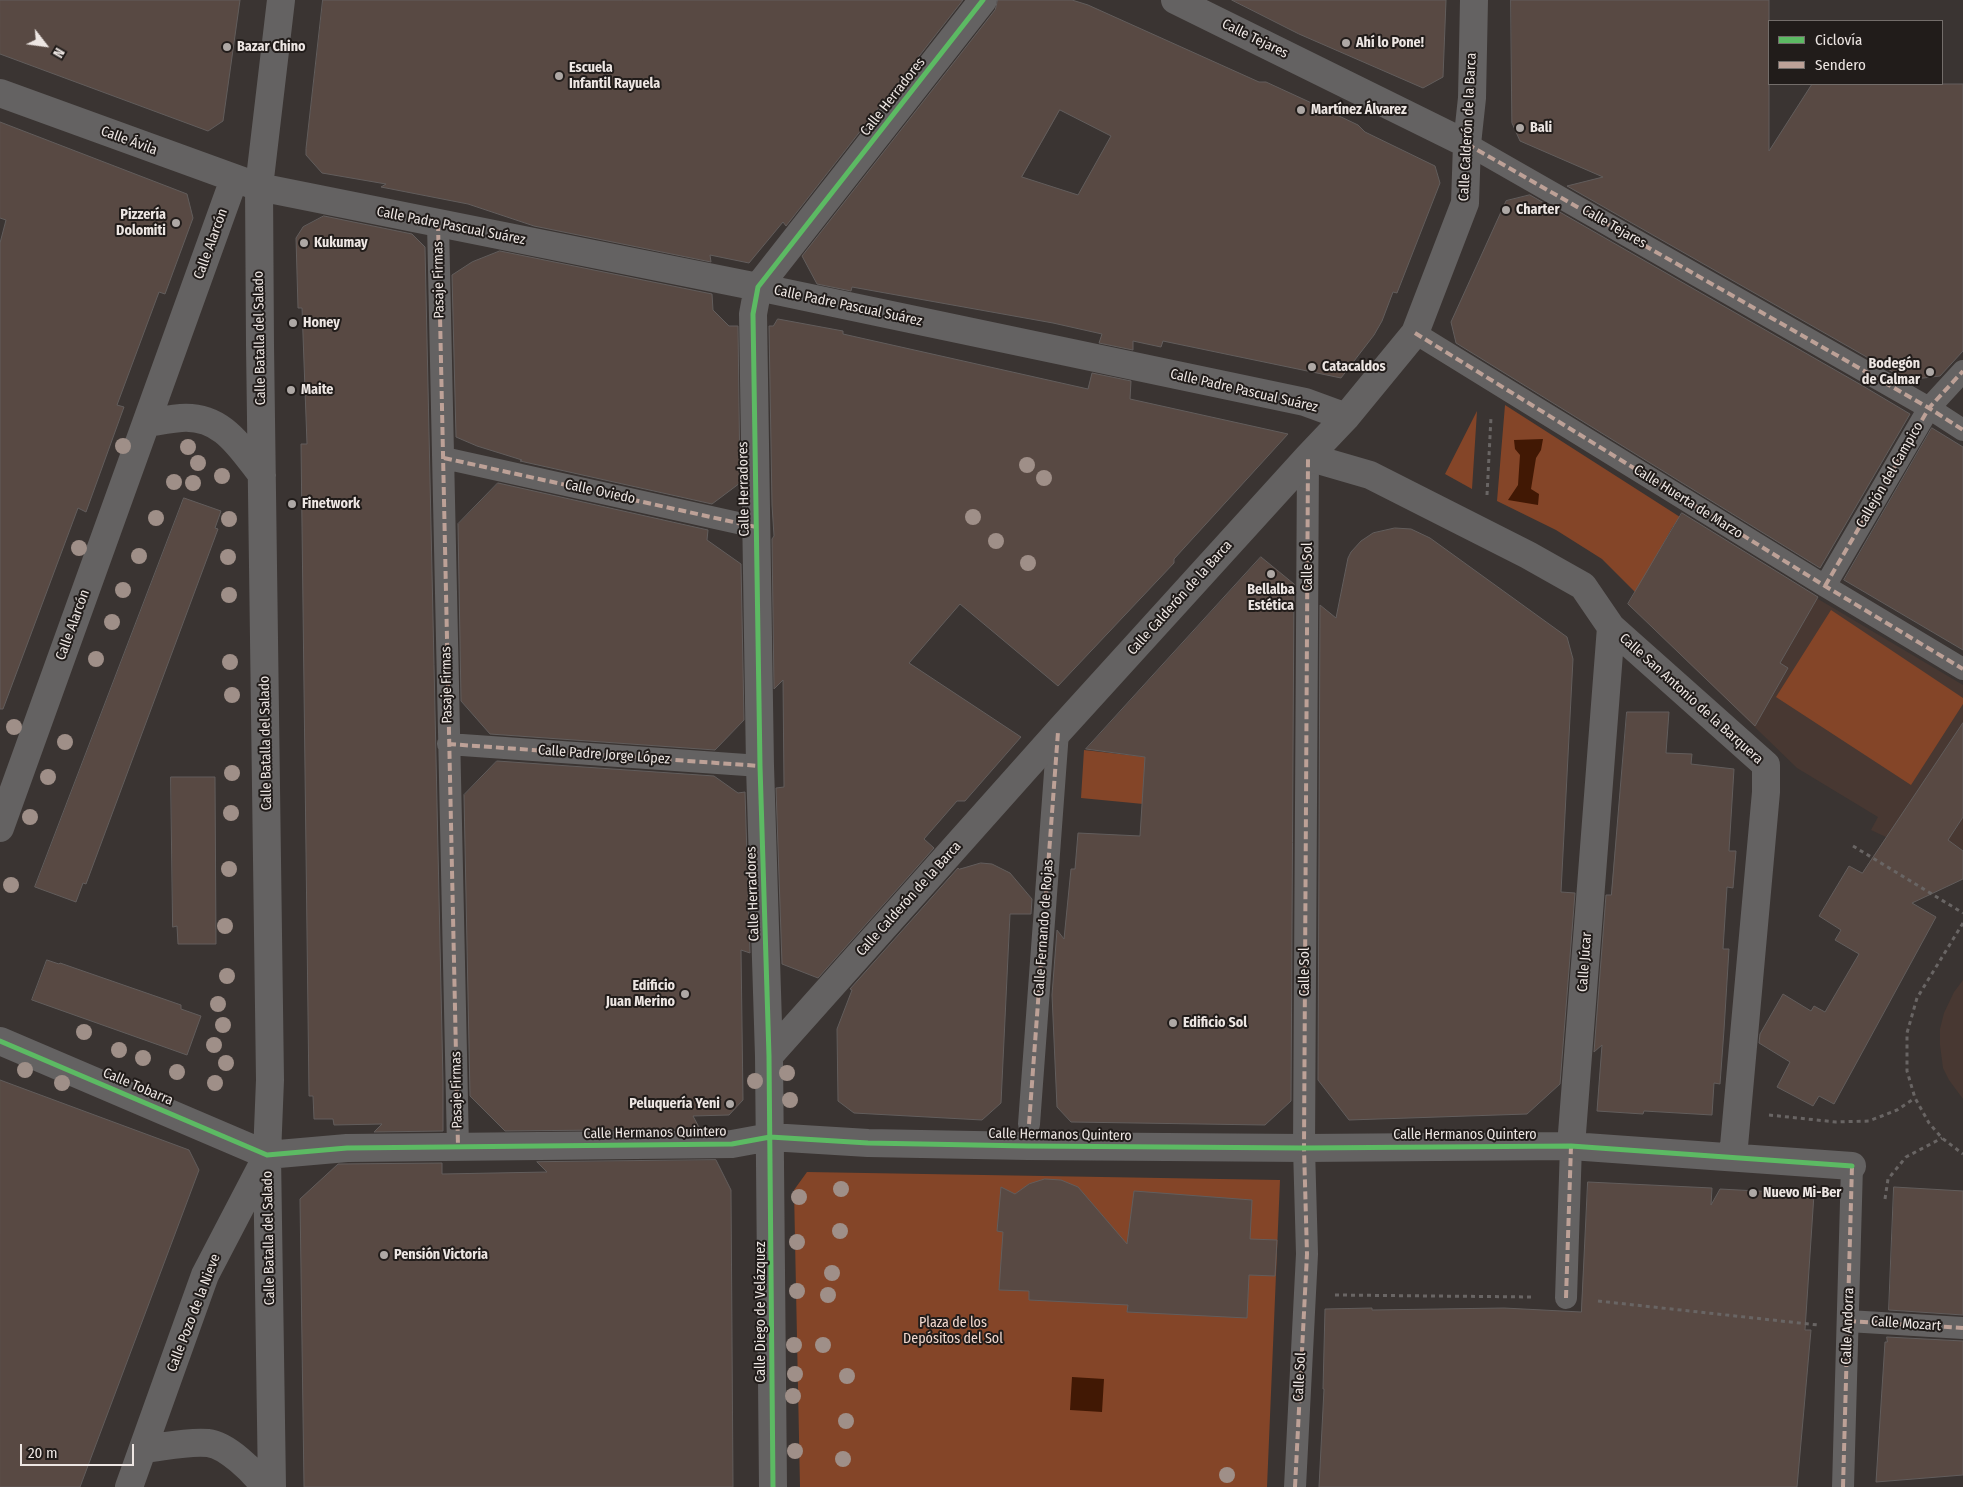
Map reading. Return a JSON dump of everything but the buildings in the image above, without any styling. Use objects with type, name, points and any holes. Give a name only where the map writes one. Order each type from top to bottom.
[{"type":"street","name":"Calle Batalla del Salado","points":[[272,1487],[267,1155],[270,1080],[262,475],[247,183],[280,0]]},
{"type":"street","name":"Calle Herradores","points":[[769,1056],[760,766],[756,527],[753,314],[758,287],[983,0]]},
{"type":"street","name":"Calle Tejares","points":[[1175,0],[1468,144],[1929,408],[1963,430]]},
{"type":"street","name":"Calle Calderón de la Barca","points":[[769,1056],[1058,732],[1346,417],[1415,333],[1465,203],[1472,98],[1474,0]]},
{"type":"street","name":"Calle Ávila","points":[[0,94],[247,183]]},
{"type":"street","name":"Calle Padre Pascual Suárez","points":[[247,183],[758,287],[1305,402],[1346,417]]},
{"type":"street","name":"Calle Alarcón","points":[[0,828],[147,423],[247,183]]},
{"type":"street","name":"Pasaje Firmas","points":[[438,223],[458,1147]]},
{"type":"street","name":"Calle Huerta de Marzo","points":[[1415,333],[1963,669]]},
{"type":"street","name":"Callejón del Campico","points":[[1825,586],[1929,408],[1963,371]]},
{"type":"street","points":[[147,423],[183,418],[206,420],[230,433],[262,475]]},
{"type":"street","name":"Calle San Antonio de la Barquera","points":[[1308,457],[1370,474],[1486,533],[1583,586],[1611,627],[1766,765],[1766,792],[1733,1157]]},
{"type":"street","name":"Calle Sol","points":[[1295,1487],[1306,1254],[1304,1148],[1308,457]]},
{"type":"street","name":"Calle Oviedo","points":[[444,458],[756,527]]},
{"type":"street","name":"Calle Júcar","points":[[1566,1298],[1571,1146],[1611,627]]},
{"type":"street","name":"Calle Fernando de Rojas","points":[[1030,1124],[1058,732]]},
{"type":"street","name":"Calle Padre Jorge López","points":[[448,744],[760,766]]},
{"type":"street","name":"Calle Tobarra","points":[[0,1041],[267,1155]]},
{"type":"street","points":[[769,1056],[770,1137]]},
{"type":"street","name":"Calle Hermanos Quintero","points":[[267,1155],[347,1148],[732,1144],[770,1137],[868,1143],[1028,1146],[1304,1148],[1571,1146],[1852,1166]]},
{"type":"street","name":"Calle Diego de Velázquez","points":[[770,1137],[773,1487]]},
{"type":"street","name":"Calle Pozo de la Nieve","points":[[129,1487],[205,1275],[267,1155]]},
{"type":"street","name":"Calle Andorra","points":[[1843,1487],[1852,1166]]},
{"type":"street","name":"Calle Mozart","points":[[1848,1325],[1963,1328]]},
{"type":"street","points":[[143,1449],[210,1443],[234,1456],[256,1475],[265,1487]]},
{"type":"path","points":[[1486,533],[1492,381]]},
{"type":"path","points":[[1853,846],[1963,912]]},
{"type":"path","points":[[1963,923],[1917,998],[1906,1033],[1907,1071],[1916,1098],[1929,1123],[1942,1138],[1963,1154]]},
{"type":"path","points":[[1761,1114],[1836,1122],[1868,1122],[1896,1110],[1916,1098]]},
{"type":"path","points":[[1883,1209],[1888,1179],[1906,1157],[1942,1138]]},
{"type":"path","points":[[1304,1294],[1566,1298],[1848,1325]]},
{"type":"shaded area","points":[[1543,439],[1541,450],[1536,458],[1531,489],[1539,494],[1538,505],[1508,500],[1518,485],[1520,455],[1515,449],[1514,440]]},
{"type":"shaded area","points":[[1680,517],[1963,685],[1963,879],[1952,883],[1886,837],[1871,830],[1878,817],[1797,768],[1628,604]]},
{"type":"shaded area","points":[[1963,980],[1963,1099],[1943,1068],[1940,1029],[1944,1013],[1954,992]]},
{"type":"shaded area","points":[[1072,1377],[1104,1379],[1102,1412],[1070,1410]]},
{"type":"green space","points":[[1505,405],[1680,517],[1636,593],[1602,559],[1556,530],[1497,501]]},
{"type":"green space","points":[[1477,411],[1472,489],[1445,474]]},
{"type":"green space","points":[[1831,610],[1963,698],[1963,704],[1911,785],[1776,697]]},
{"type":"green space","points":[[1084,750],[1146,757],[1195,809],[1081,798]]},
{"type":"green space","name":"Plaza de los Depósitos del Sol","points":[[807,1172],[1280,1180],[1267,1487],[800,1487],[794,1190]]},
{"type":"marked path","points":[[1467,144],[1929,408],[1963,430]]},
{"type":"marked path","points":[[438,223],[458,1147]]},
{"type":"marked path","points":[[1415,333],[1963,669]]},
{"type":"marked path","points":[[1825,586],[1929,408],[1963,371]]},
{"type":"marked path","points":[[1295,1487],[1307,1254],[1304,1148],[1308,457]]},
{"type":"marked path","points":[[444,458],[756,527]]},
{"type":"marked path","points":[[1029,1124],[1058,732]]},
{"type":"marked path","points":[[448,744],[760,766]]},
{"type":"marked path","points":[[1566,1298],[1571,1146]]},
{"type":"marked path","points":[[1843,1487],[1852,1166]]},
{"type":"marked path","points":[[1848,1321],[1963,1328]]},
{"type":"cycle path","points":[[773,1487],[769,1056],[760,766],[753,314],[758,287],[983,0]]},
{"type":"cycle path","points":[[0,1041],[267,1155],[347,1148],[732,1144],[770,1137],[868,1143],[1028,1146],[1304,1148],[1571,1146],[1852,1166]]},
{"type":"place","name":"Ahí lo Pone!","points":[[1346,43]]},
{"type":"place","name":"Bazar Chino","points":[[227,47]]},
{"type":"place","name":"Escuela Infantil Rayuela","points":[[559,76]]},
{"type":"place","name":"Martínez Álvarez","points":[[1301,110]]},
{"type":"place","name":"Bali","points":[[1520,128]]},
{"type":"place","name":"Charter","points":[[1506,210]]},
{"type":"place","name":"Pizzería Dolomiti","points":[[176,223]]},
{"type":"place","name":"Kukumay","points":[[304,243]]},
{"type":"place","name":"Honey","points":[[293,323]]},
{"type":"place","name":"Catacaldos","points":[[1312,367]]},
{"type":"place","name":"Bodegón de Calmar","points":[[1930,372]]},
{"type":"place","name":"Maite","points":[[291,390]]},
{"type":"place","name":"Finetwork","points":[[292,504]]},
{"type":"place","name":"Bellalba Estética","points":[[1271,574]]},
{"type":"place","name":"Edificio Juan Merino","points":[[685,994]]},
{"type":"place","name":"Edificio Sol","points":[[1173,1023]]},
{"type":"place","name":"Peluquería Yeni","points":[[730,1104]]},
{"type":"place","name":"Nuevo Mi-Ber","points":[[1753,1193]]},
{"type":"place","name":"Pensión Victoria","points":[[384,1255]]}]
